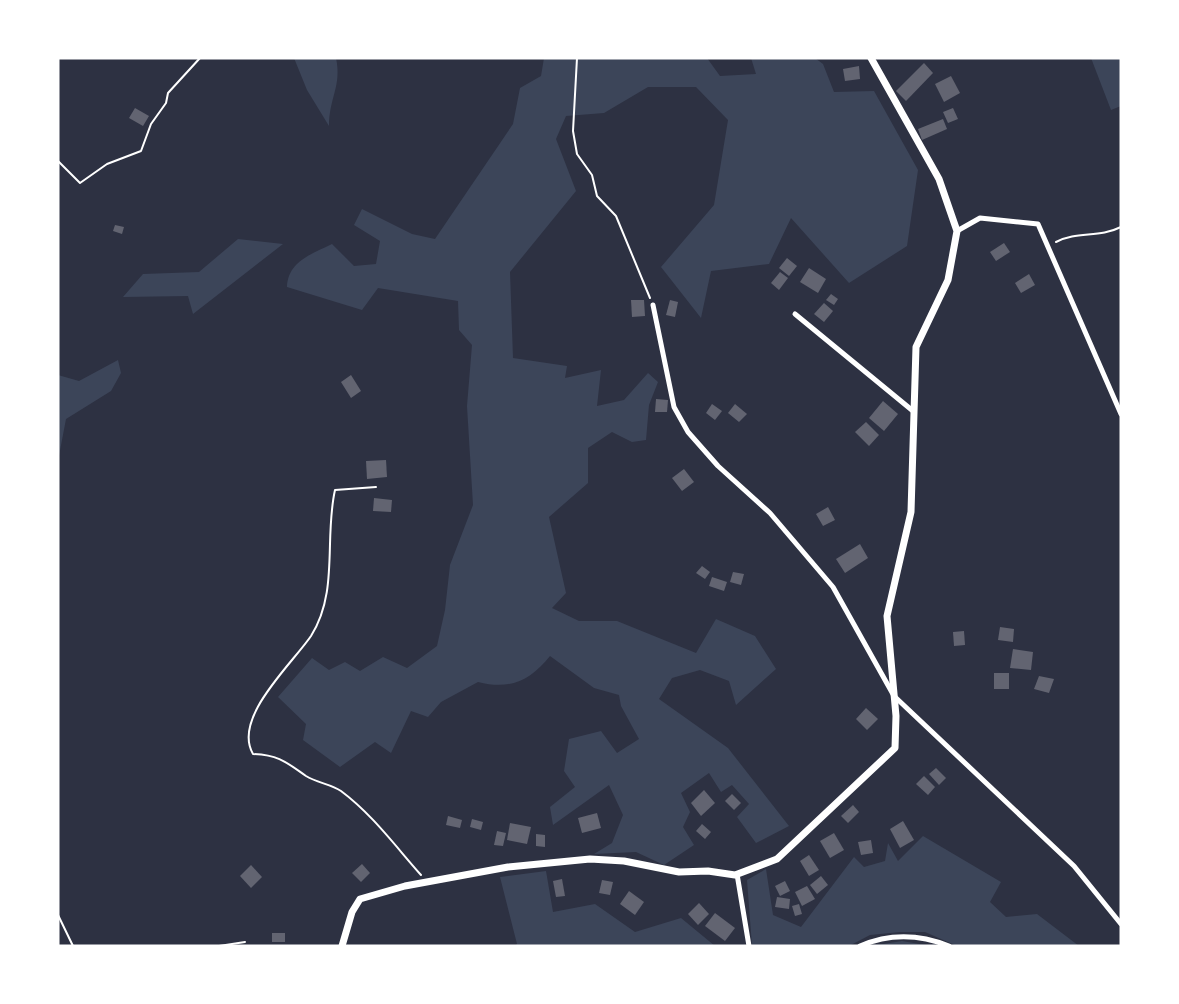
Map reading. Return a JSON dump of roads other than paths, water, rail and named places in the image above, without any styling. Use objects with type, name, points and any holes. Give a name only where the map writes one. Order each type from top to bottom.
[{"type":"street","points":[[342,946],[352,912],[360,899],[427,882],[508,867],[590,859],[624,860],[679,873],[737,874],[778,859],[895,748],[894,696],[887,616],[911,512],[916,347],[948,280],[957,231],[939,179],[871,58]]},
{"type":"street","points":[[957,231],[980,218],[1038,224],[1121,414]]},
{"type":"street","points":[[653,305],[674,407],[688,432],[770,513],[833,587],[894,696],[1074,866],[1121,924]]},
{"type":"street","points":[[795,314],[913,411]]},
{"type":"street","points":[[737,874],[749,946]]},
{"type":"street","points":[[860,946],[901,935],[925,937],[949,946]]}]
